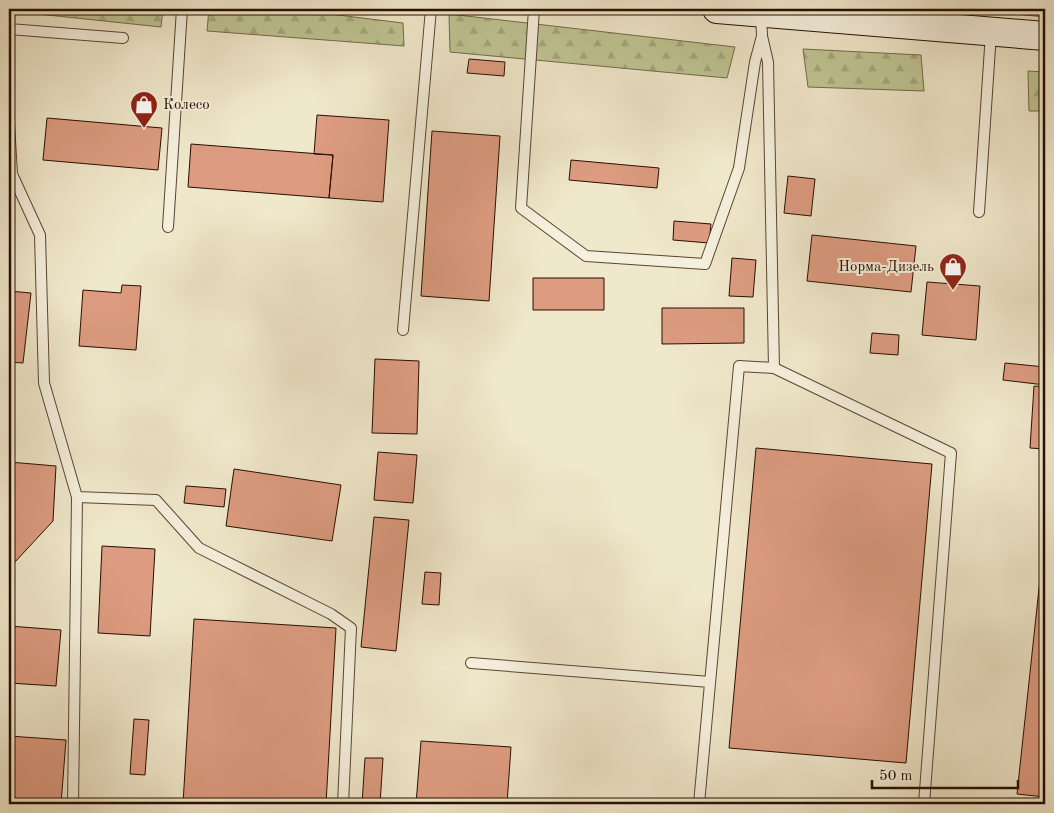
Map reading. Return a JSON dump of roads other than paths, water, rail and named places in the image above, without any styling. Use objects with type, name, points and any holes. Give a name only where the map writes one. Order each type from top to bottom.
[{"type":"street","points":[[717,9],[761,24],[991,31],[1045,36]]},
{"type":"lane","points":[[168,227],[182,9]]},
{"type":"lane","points":[[403,330],[431,9]]},
{"type":"lane","points":[[534,9],[521,208],[586,256],[705,264],[739,168],[761,24]]},
{"type":"lane","points":[[761,24],[768,62],[774,368]]},
{"type":"lane","points":[[9,29],[123,38]]},
{"type":"lane","points":[[979,212],[991,31]]},
{"type":"lane","points":[[9,122],[12,174],[40,235],[44,383],[77,497],[73,804]]},
{"type":"lane","points":[[699,804],[739,366],[774,368],[951,453],[924,804]]},
{"type":"lane","points":[[77,497],[156,500],[199,548],[332,614],[351,628],[343,804]]},
{"type":"lane","points":[[471,663],[710,682]]},
{"type":"place","name":"Колесо","points":[[144,129]]},
{"type":"place","name":"Норма-Дизель","points":[[953,291]]}]
